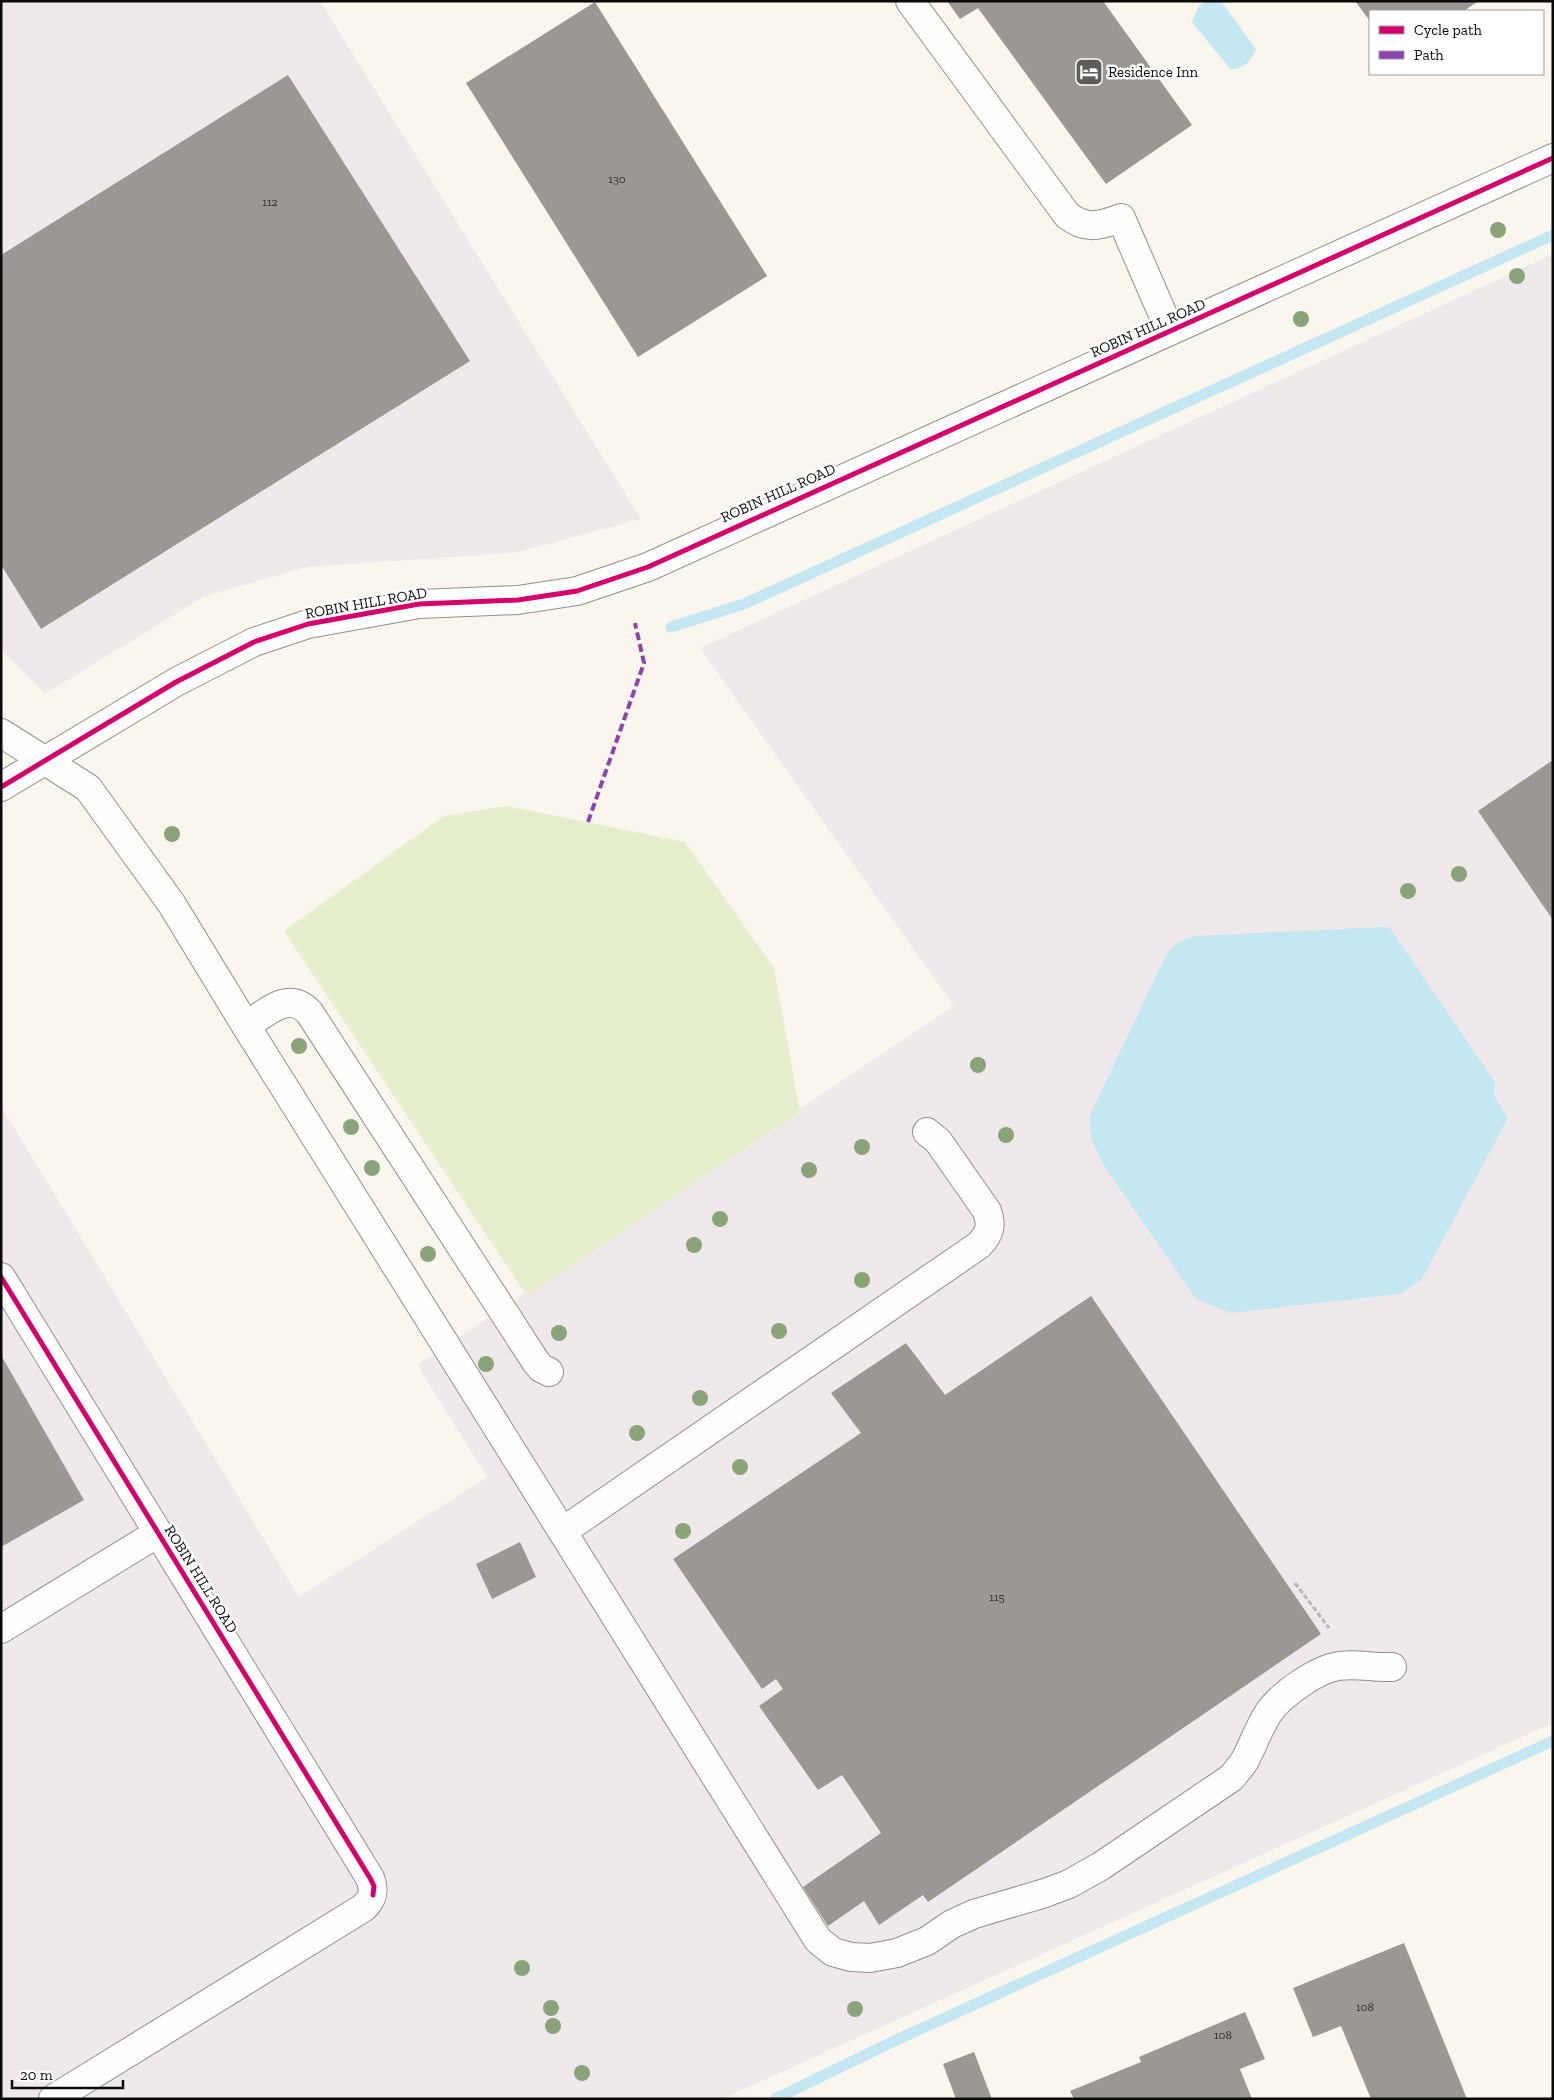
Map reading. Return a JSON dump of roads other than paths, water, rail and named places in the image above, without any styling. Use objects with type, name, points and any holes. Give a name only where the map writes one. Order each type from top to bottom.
[{"type":"street","points":[[910,1],[1067,215],[1077,223],[1090,226],[1106,224],[1121,218],[1170,331]]},
{"type":"street","name":"ROBIN HILL ROAD","points":[[1,787],[184,677],[254,642],[308,624],[419,604],[518,600],[577,591],[648,567],[1553,158]]},
{"type":"street","points":[[1,733],[47,760],[88,788],[171,903],[818,1940],[833,1952],[850,1957],[870,1958],[897,1953],[926,1941],[952,1924],[974,1914],[1046,1894],[1069,1884],[1101,1866],[1231,1778],[1244,1762],[1270,1711],[1313,1676],[1336,1667],[1359,1664],[1376,1668],[1392,1667]]},
{"type":"street","points":[[246,1026],[280,1004],[291,1002],[302,1006],[309,1012],[536,1362],[541,1368],[549,1372]]},
{"type":"street","points":[[562,1531],[979,1245],[987,1237],[990,1228],[987,1211],[938,1141],[927,1132]]},
{"type":"street","name":"ROBIN HILL ROAD","points":[[1,1278],[374,1886],[371,1902],[363,1908],[52,2099]]},
{"type":"street","points":[[1,1629],[158,1533]]},
{"type":"water","points":[[1206,1],[1221,1],[1256,49],[1249,61],[1240,68],[1231,70],[1192,22],[1199,6]]},
{"type":"water","points":[[1390,928],[1495,1082],[1494,1096],[1508,1118],[1422,1279],[1400,1294],[1231,1313],[1196,1299],[1104,1166],[1092,1141],[1089,1117],[1166,955],[1179,943],[1195,936]]},
{"type":"waterway","points":[[671,627],[744,604],[1553,235]]},
{"type":"waterway","points":[[775,2099],[892,2042],[1553,1741]]},
{"type":"place","name":"Residence Inn","points":[[1089,72]]}]
